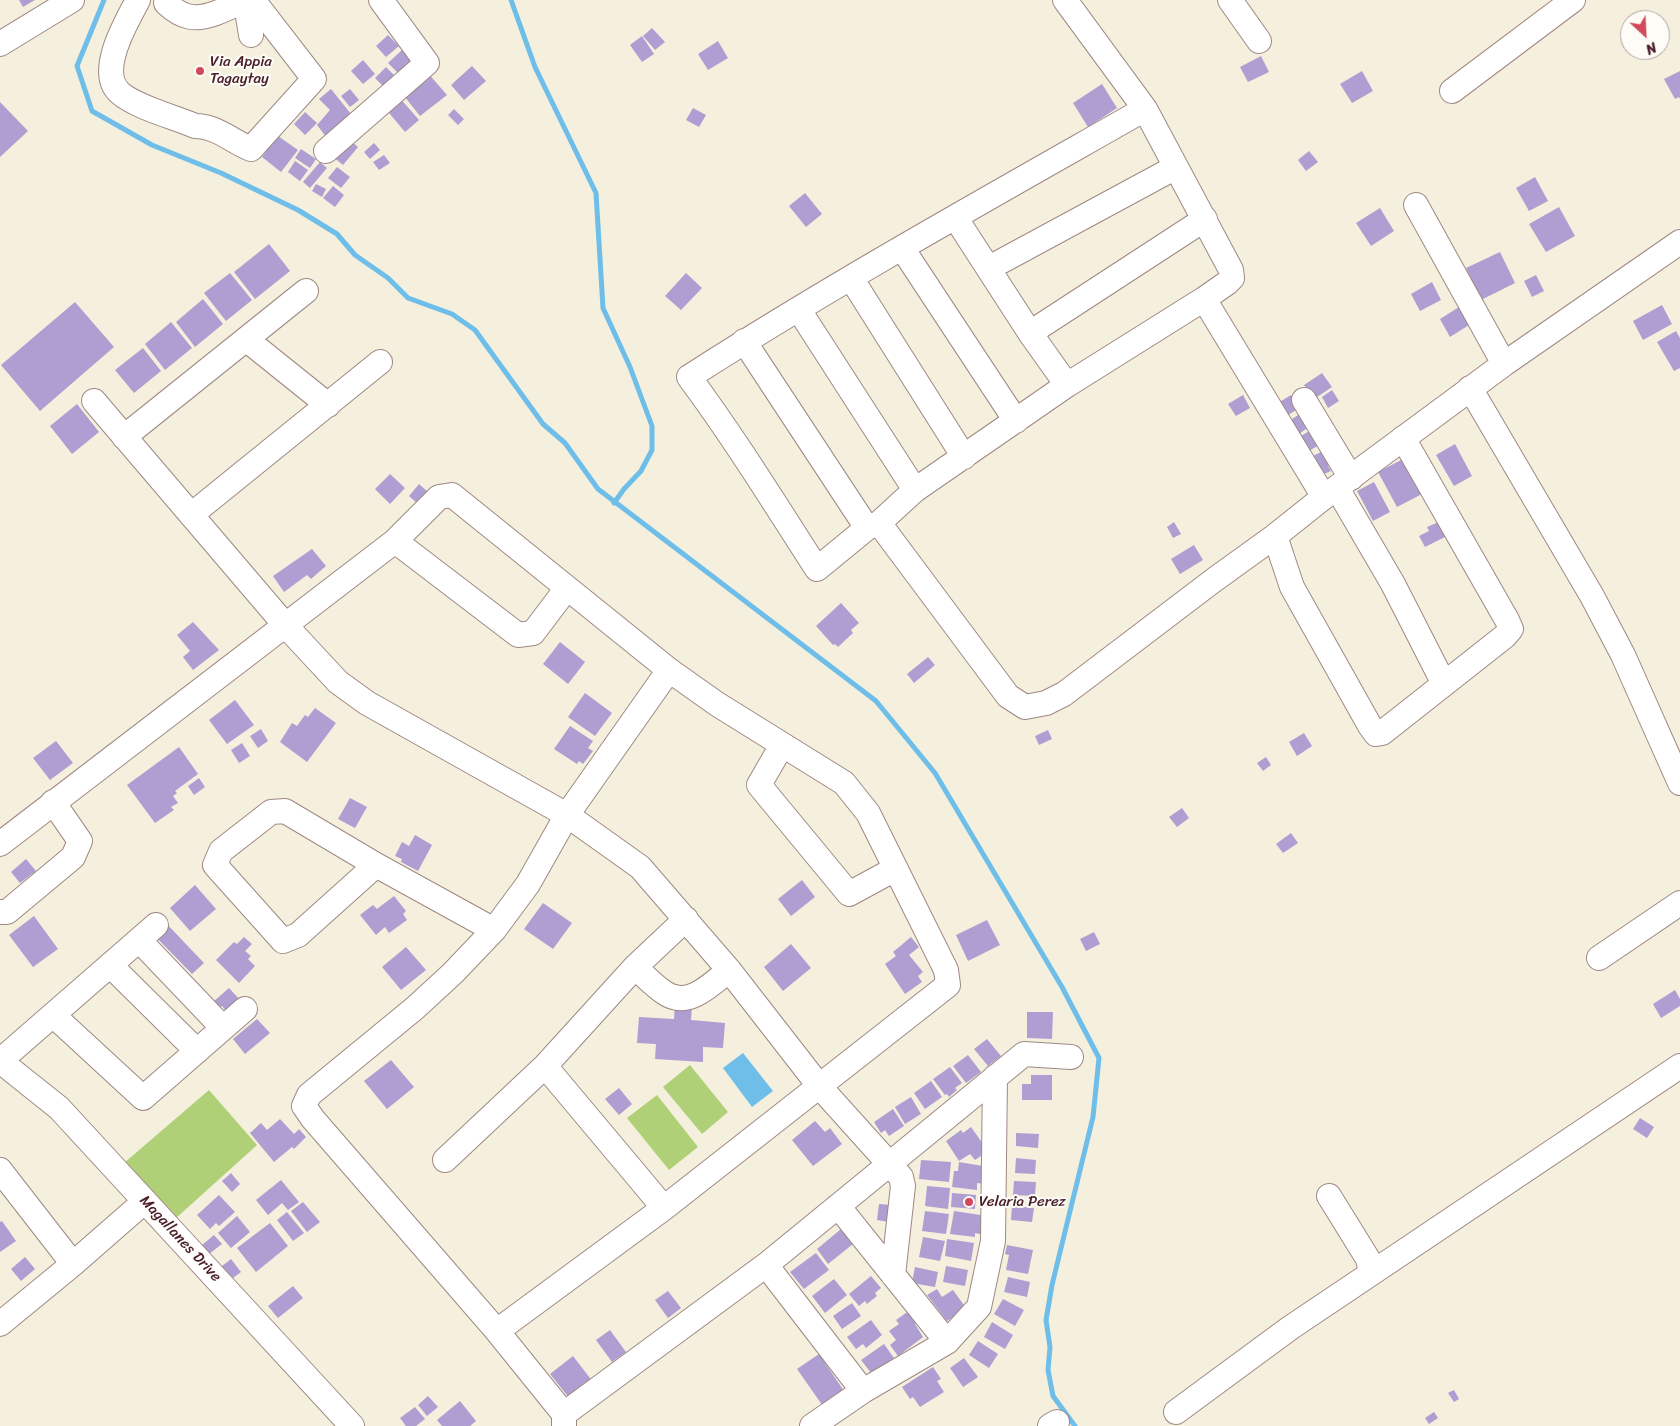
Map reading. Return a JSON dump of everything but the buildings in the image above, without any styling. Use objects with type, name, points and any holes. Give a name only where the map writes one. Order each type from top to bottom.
[{"type":"street","points":[[0,44],[72,0]]},
{"type":"street","points":[[138,0],[123,27],[111,65],[114,84],[120,92],[133,101],[195,126],[206,126],[220,131],[240,145],[251,149],[314,79],[249,1]]},
{"type":"street","points":[[168,0],[166,3],[183,17],[195,18],[202,8],[216,14],[234,4],[249,1]]},
{"type":"street","points":[[326,151],[427,63],[381,0]]},
{"type":"street","points":[[1065,0],[1145,110],[1205,218],[1231,270],[1232,278],[1204,299],[1067,385],[914,490],[817,569],[753,469],[689,377],[744,341],[902,248],[1145,110]]},
{"type":"street","points":[[1230,0],[1259,41]]},
{"type":"street","points":[[1452,91],[1573,0]]},
{"type":"street","points":[[249,1],[251,34]]},
{"type":"street","points":[[988,268],[1176,167]]},
{"type":"street","points":[[1416,205],[1504,364]]},
{"type":"street","points":[[955,217],[1030,333],[1067,385]]},
{"type":"street","points":[[1030,333],[1205,218]]},
{"type":"street","points":[[744,341],[873,525],[1008,696],[1025,707],[1046,703],[1064,694],[1470,388],[1680,242]]},
{"type":"street","points":[[902,248],[1016,421]]},
{"type":"street","points":[[851,278],[964,457]]},
{"type":"street","points":[[124,437],[306,291]]},
{"type":"street","points":[[1204,299],[1337,488],[1393,584],[1444,684]]},
{"type":"street","points":[[799,310],[914,490]]},
{"type":"street","points":[[247,340],[328,405]]},
{"type":"street","points":[[191,515],[380,362]]},
{"type":"street","points":[[1470,388],[1592,596],[1623,654],[1680,783]]},
{"type":"street","points":[[1304,400],[1337,488]]},
{"type":"street","points":[[94,401],[286,626],[338,682],[367,703],[568,816],[640,867],[729,970],[820,1087],[901,1177],[903,1186],[893,1275]]},
{"type":"street","points":[[1275,536],[1292,587],[1370,726],[1376,734],[1382,733],[1505,636],[1511,629],[1403,438]]},
{"type":"street","points":[[0,844],[395,541],[439,497],[452,495],[669,670],[717,704],[844,783],[868,814],[946,970],[948,985],[664,1208],[497,1331]]},
{"type":"street","points":[[395,541],[518,635],[533,633],[567,588]]},
{"type":"street","points":[[669,670],[568,816],[528,884],[494,930],[453,973],[414,1008],[309,1094],[304,1106],[313,1119],[497,1331],[564,1420],[766,1265],[1024,1054],[1071,1057]]},
{"type":"street","points":[[782,744],[760,784],[850,894],[895,869]]},
{"type":"street","points":[[0,912],[7,912],[73,857],[80,841],[54,802]]},
{"type":"street","points":[[376,866],[298,935],[283,941],[215,866],[220,851],[272,812],[285,811],[376,866],[494,930]]},
{"type":"street","points":[[1599,958],[1680,903]]},
{"type":"street","points":[[445,1160],[545,1066],[635,967],[686,919]]},
{"type":"street","points":[[0,1061],[148,932],[223,1028]]},
{"type":"street","points":[[110,966],[197,1051]]},
{"type":"street","points":[[635,967],[666,994],[678,998],[692,997],[729,970]]},
{"type":"street","points":[[53,1015],[143,1098],[245,1009]]},
{"type":"street","name":"Magallanes Drive","points":[[0,1061],[59,1108],[352,1426]]},
{"type":"street","points":[[545,1066],[664,1208]]},
{"type":"street","points":[[1176,1412],[1290,1328],[1680,1066]]},
{"type":"street","points":[[812,1426],[863,1391],[947,1342],[979,1307],[993,1241],[995,1077]]},
{"type":"street","points":[[0,1170],[73,1264]]},
{"type":"street","points":[[1329,1196],[1368,1259],[1371,1273]]},
{"type":"street","points":[[0,1324],[145,1201]]},
{"type":"street","points":[[838,1206],[947,1342]]},
{"type":"street","points":[[766,1265],[863,1391]]},
{"type":"green space","points":[[690,1065],[728,1112],[702,1134],[663,1087]]},
{"type":"green space","points":[[209,1090],[257,1145],[175,1219],[124,1163]]},
{"type":"green space","points":[[657,1095],[698,1147],[669,1170],[627,1118]]},
{"type":"water","points":[[743,1053],[773,1091],[752,1107],[723,1068]]},
{"type":"waterway","points":[[104,0],[77,66],[92,111],[152,145],[221,173],[298,210],[337,234],[355,255],[388,278],[408,298],[452,314],[475,330],[543,424],[565,443],[598,489],[876,701],[935,773],[1062,987],[1099,1058],[1093,1117],[1052,1285],[1046,1320],[1050,1347],[1048,1370],[1053,1396],[1075,1426]]},
{"type":"waterway","points":[[511,0],[535,67],[596,193],[603,308],[630,367],[652,426],[652,450],[641,471],[614,503]]},
{"type":"place","name":"Via Appia Tagaytay","points":[[200,71]]},
{"type":"place","name":"Velaria Perez","points":[[969,1202]]}]
